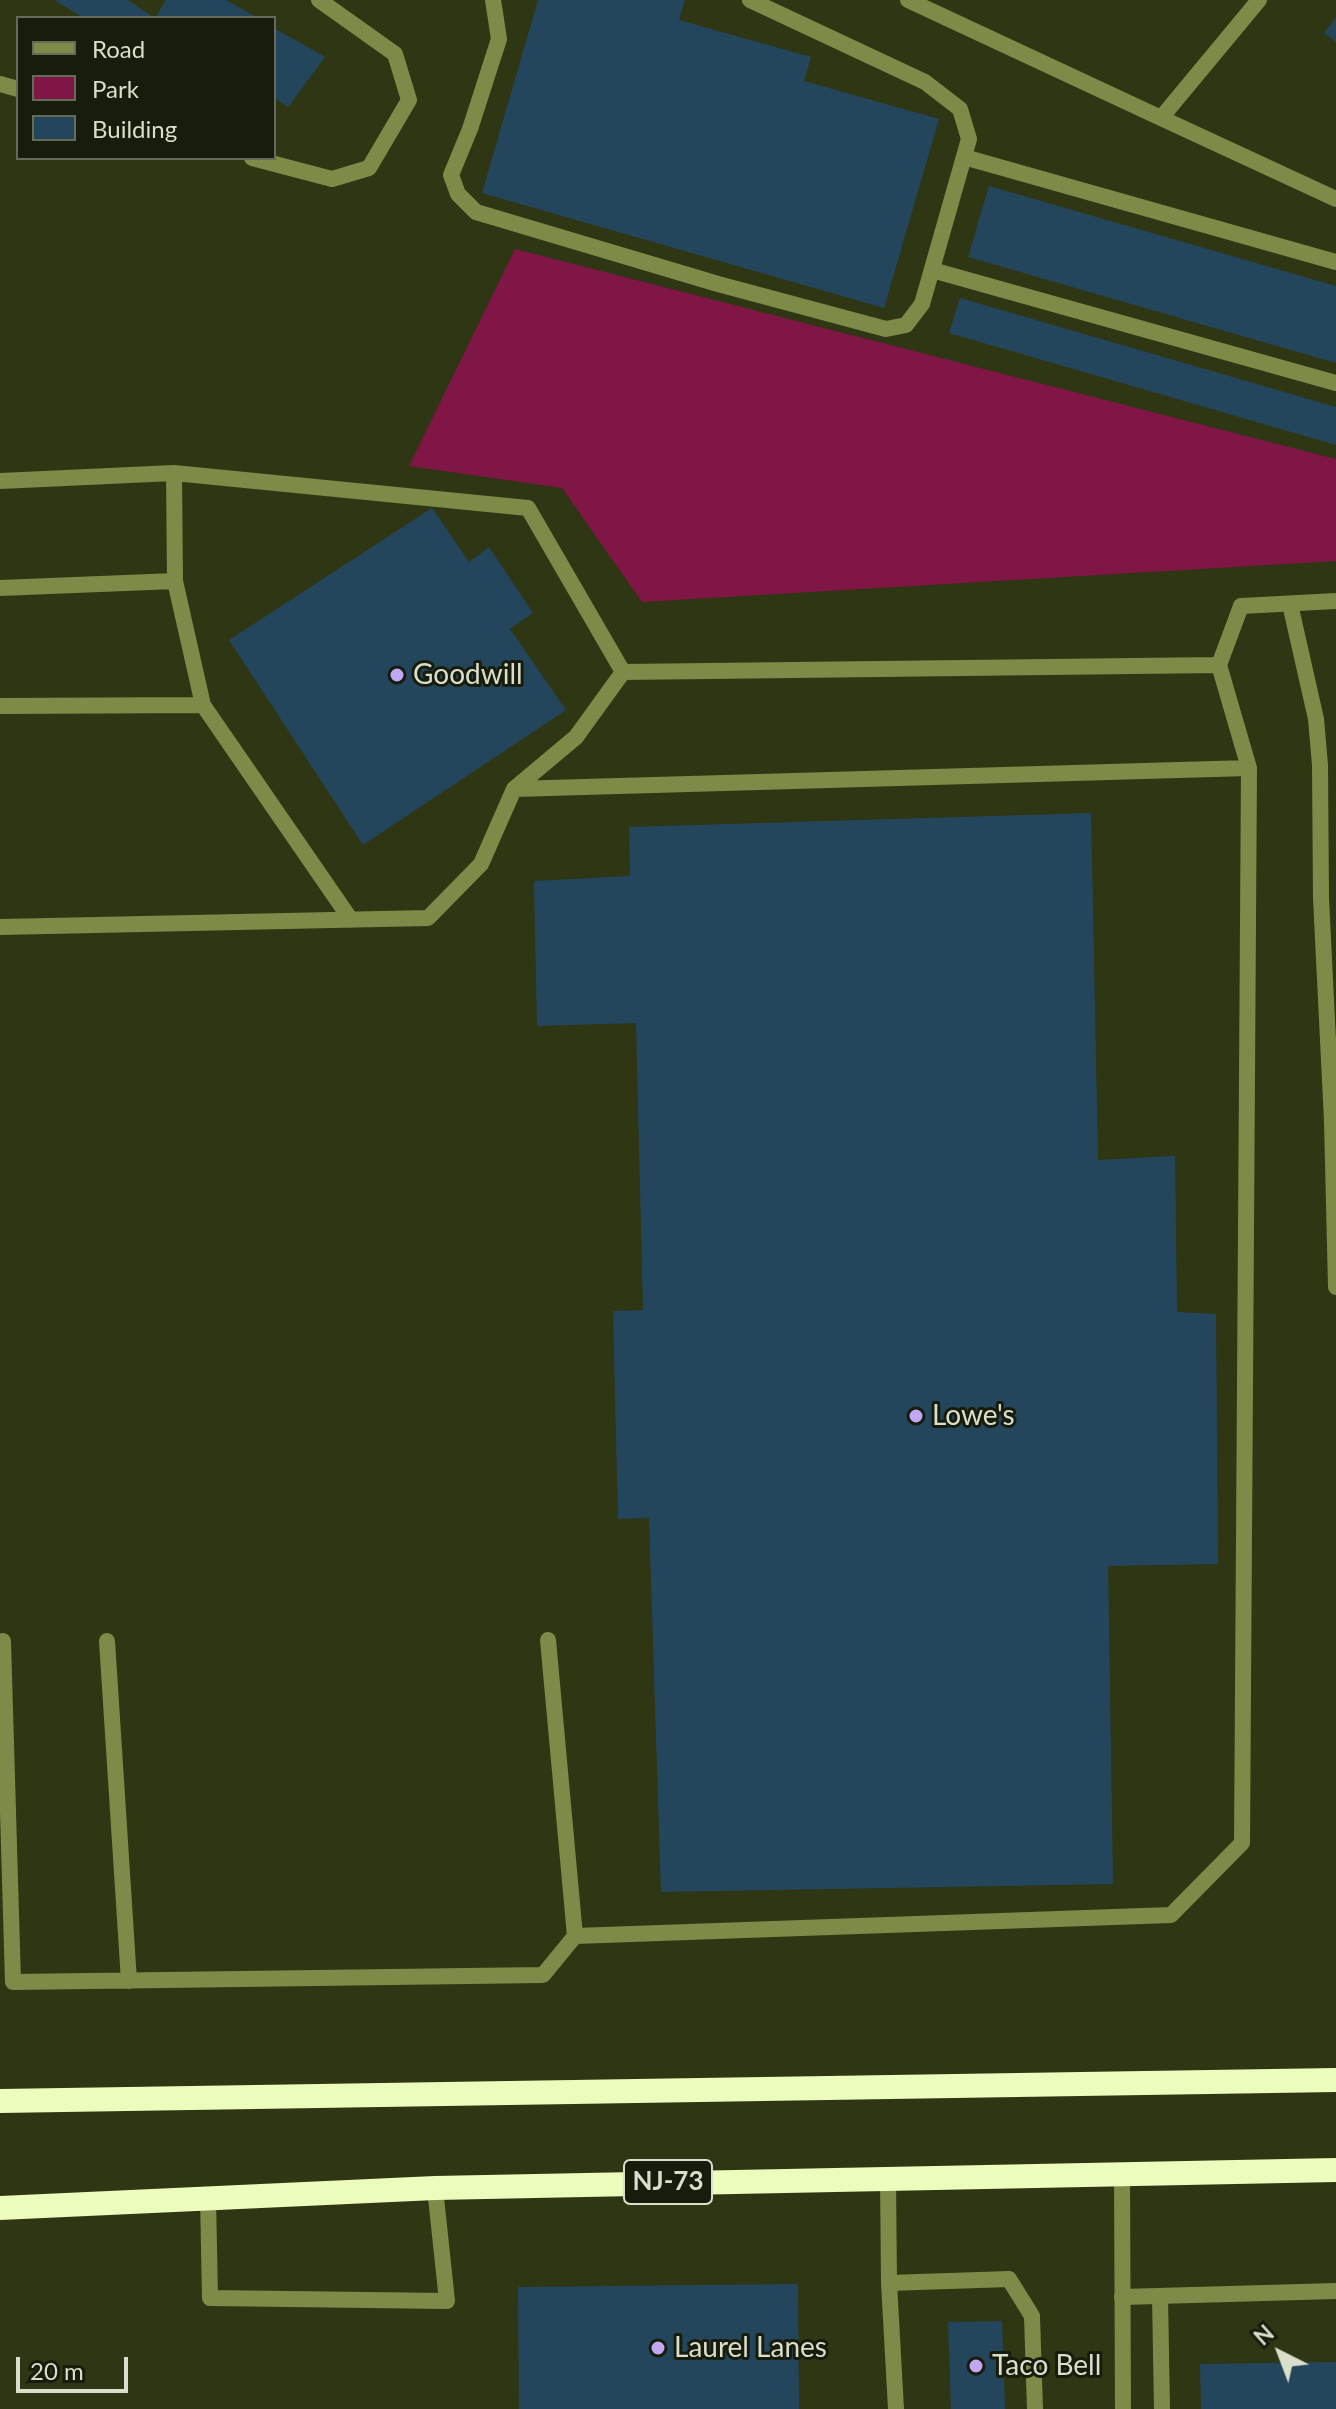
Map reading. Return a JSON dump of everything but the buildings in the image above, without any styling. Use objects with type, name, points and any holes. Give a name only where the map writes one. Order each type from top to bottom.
[{"type":"highway","points":[[0,2101],[1336,2080]]},
{"type":"highway","name":"NJ-73","points":[[0,2208],[435,2188],[1336,2170]]},
{"type":"street","points":[[260,160],[332,179],[369,168],[409,100],[395,54],[319,0]]},
{"type":"street","points":[[493,0],[499,39],[470,129],[451,175],[458,194],[476,212],[718,284],[886,329],[906,325],[922,304],[969,139],[960,109],[925,82],[750,0]]},
{"type":"street","points":[[908,0],[1336,199]]},
{"type":"street","points":[[1161,118],[1259,0]]},
{"type":"street","points":[[964,157],[1336,262]]},
{"type":"street","points":[[932,270],[1336,383]]},
{"type":"street","points":[[0,481],[174,473],[528,508],[623,672]]},
{"type":"street","points":[[174,473],[175,581],[203,705],[351,920]]},
{"type":"street","points":[[0,588],[175,581]]},
{"type":"street","points":[[575,1936],[1171,1915],[1242,1843],[1249,768],[1219,665],[1241,606],[1336,601]]},
{"type":"street","points":[[1290,604],[1316,719],[1320,765],[1321,898],[1336,1287]]},
{"type":"street","points":[[623,672],[1219,665]]},
{"type":"street","points":[[0,927],[428,918],[481,864],[514,789],[576,737],[623,672]]},
{"type":"street","points":[[0,706],[203,705]]},
{"type":"street","points":[[514,789],[1249,768]]},
{"type":"street","points":[[3,1641],[13,1982],[543,1975],[575,1936],[548,1640]]},
{"type":"street","points":[[107,1641],[129,1981]]},
{"type":"street","points":[[1122,2173],[1123,2409]]},
{"type":"street","points":[[888,2177],[889,2283],[896,2409]]},
{"type":"street","points":[[208,2197],[210,2298],[447,2301],[435,2188]]},
{"type":"street","points":[[889,2283],[1009,2279],[1032,2316],[1035,2409]]},
{"type":"street","points":[[1122,2297],[1336,2291]]},
{"type":"street","points":[[1160,2296],[1162,2409]]},
{"type":"green space","points":[[515,249],[1336,459],[1336,561],[642,602],[562,488],[409,466]]},
{"type":"place","name":"Goodwill","points":[[397,675]]},
{"type":"place","name":"Lowe's","points":[[916,1416]]},
{"type":"place","name":"Laurel Lanes","points":[[658,2348]]},
{"type":"place","name":"Taco Bell","points":[[976,2366]]}]
